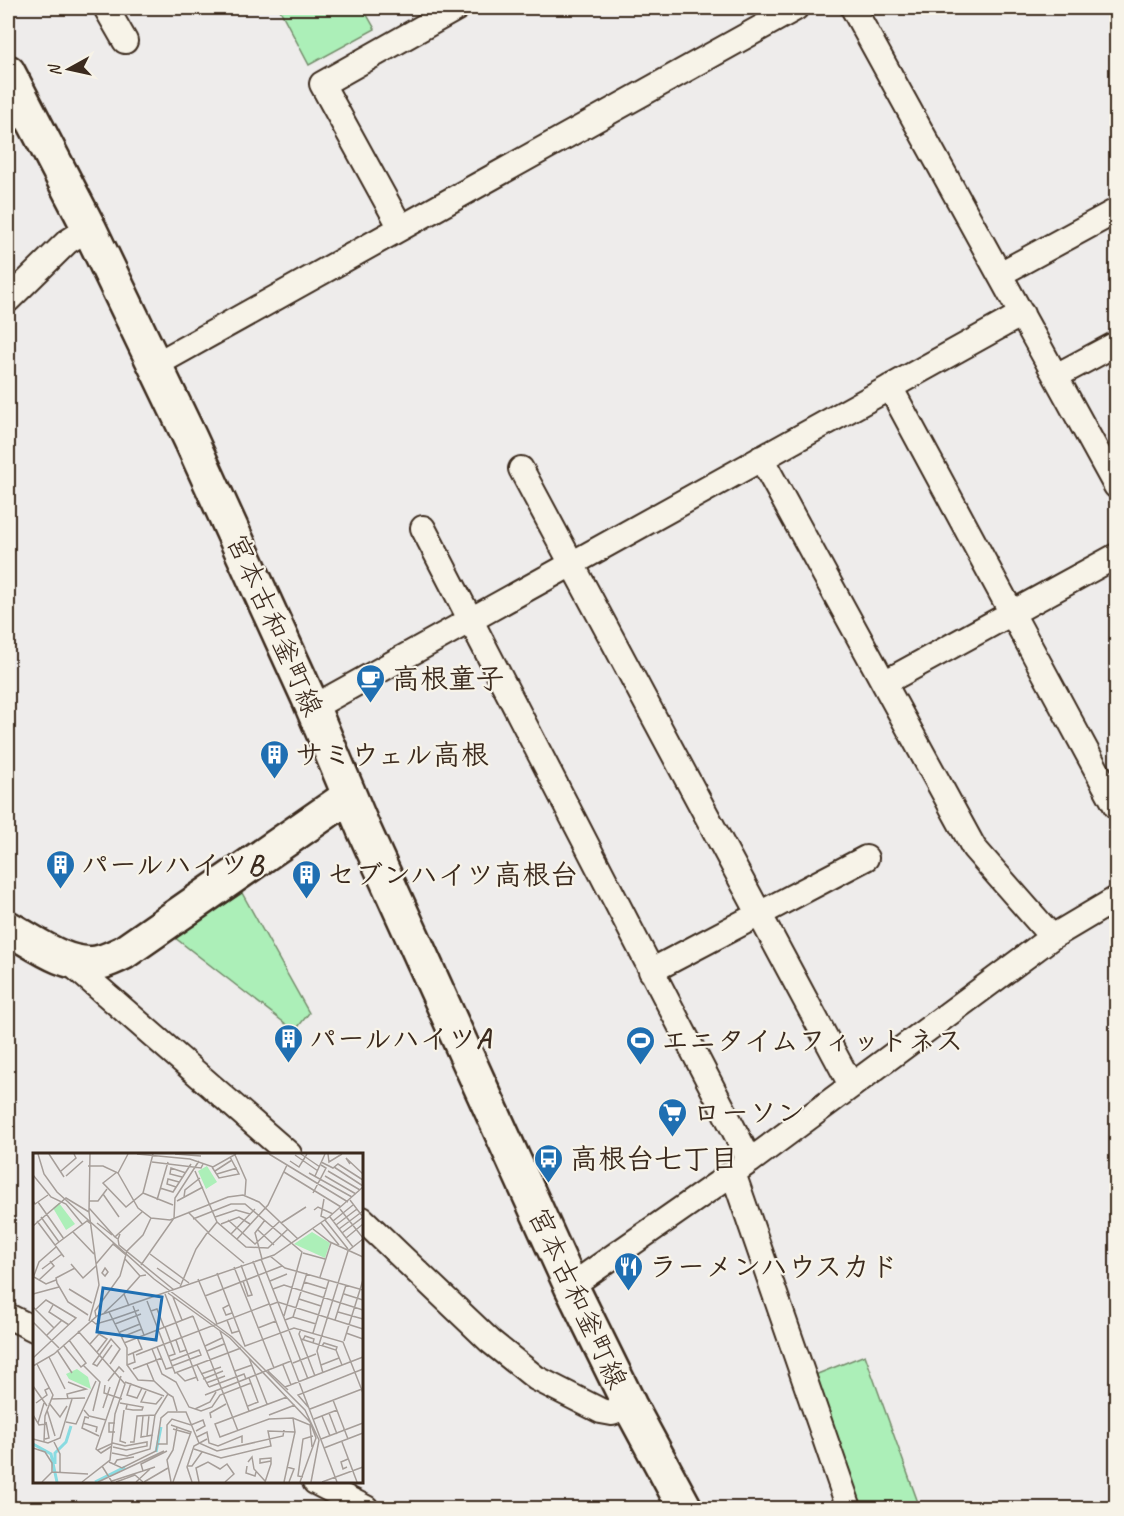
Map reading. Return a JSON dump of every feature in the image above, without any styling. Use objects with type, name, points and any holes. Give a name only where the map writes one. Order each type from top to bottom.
[{"type":"street","points":[[106,8],[125,41]]},
{"type":"street","points":[[401,228],[322,84],[457,8]]},
{"type":"street","points":[[155,365],[796,8]]},
{"type":"street","points":[[853,8],[1116,486]]},
{"type":"street","name":"宮本古和釜町線","points":[[8,72],[17,114],[89,228],[321,703],[349,796],[571,1286],[630,1406],[685,1509]]},
{"type":"street","points":[[1000,274],[1116,211]]},
{"type":"street","points":[[8,300],[67,242],[89,228]]},
{"type":"street","points":[[321,703],[1022,314]]},
{"type":"street","points":[[1056,376],[1116,344]]},
{"type":"street","points":[[890,387],[1116,806]]},
{"type":"street","points":[[761,459],[974,848],[1052,937]]},
{"type":"street","points":[[521,469],[851,1085]]},
{"type":"street","points":[[423,528],[651,971],[741,1167],[849,1509]]},
{"type":"street","points":[[884,683],[1014,614],[1116,556]]},
{"type":"street","points":[[68,961],[94,963],[123,953],[349,796]]},
{"type":"street","points":[[651,971],[866,858]]},
{"type":"street","points":[[571,1286],[741,1167],[1052,937],[1116,899]]},
{"type":"street","points":[[8,928],[68,961],[287,1153]]},
{"type":"street","points":[[363,1220],[490,1341],[536,1378],[601,1411],[612,1413],[630,1406]]},
{"type":"street","points":[[8,1316],[33,1328]]},
{"type":"street","points":[[317,1483],[366,1509]]},
{"type":"green space","points":[[279,8],[363,8],[375,29],[309,65]]},
{"type":"green space","points":[[242,893],[309,1013],[295,1031],[174,937]]},
{"type":"green space","points":[[865,1355],[920,1508],[858,1508],[815,1375]]},
{"type":"place","name":"高根童子","points":[[371,704]]},
{"type":"place","name":"サミウェル高根","points":[[274,780]]},
{"type":"place","name":"パールハイツB","points":[[60,890]]},
{"type":"place","name":"セブンハイツ高根台","points":[[306,900]]},
{"type":"place","name":"パールハイツA","points":[[288,1064]]},
{"type":"place","name":"エニタイムフィットネス","points":[[640,1066]]},
{"type":"place","name":"ローソン","points":[[672,1138]]},
{"type":"place","name":"高根台七丁目","points":[[549,1184]]},
{"type":"place","name":"ラーメンハウスカド","points":[[628,1292]]}]
